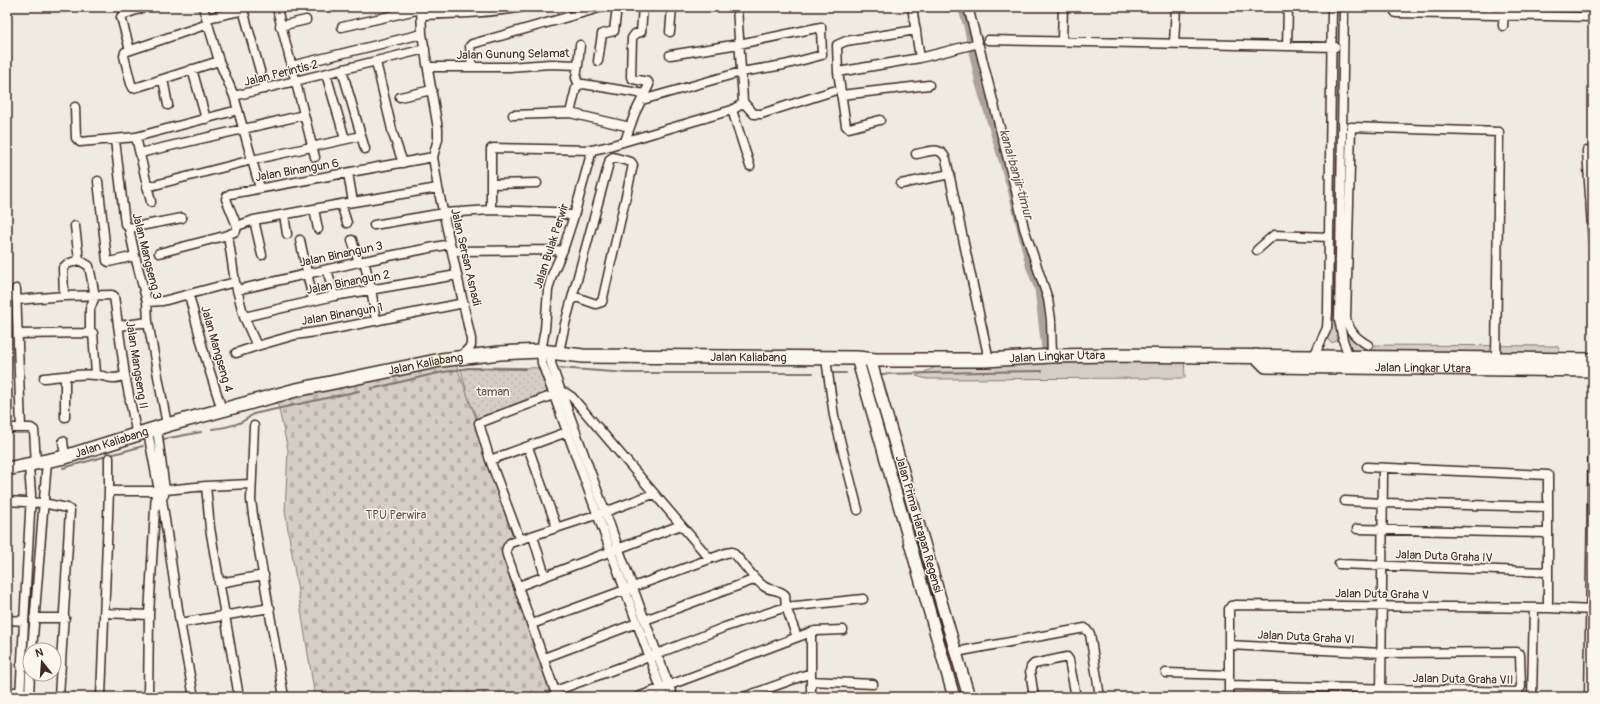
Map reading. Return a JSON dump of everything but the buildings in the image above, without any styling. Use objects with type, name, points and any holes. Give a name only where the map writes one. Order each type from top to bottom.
[{"type":"main road","name":"Jalan Kaliabang","points":[[7,469],[37,464],[153,437],[222,410],[296,390],[441,360],[500,353],[549,356],[826,362],[860,368]]},
{"type":"main road","name":"Jalan Lingkar Utara","points":[[860,368],[1049,356],[1112,355],[1593,360]]},
{"type":"main road","name":"Jalan Lingkar Utara","points":[[1256,356],[1266,366],[1593,370]]},
{"type":"street","points":[[130,50],[121,17],[125,14],[146,7]]},
{"type":"street","name":"Jalan Perintis 2","points":[[203,7],[219,61],[234,96],[425,50]]},
{"type":"street","points":[[342,26],[421,10],[462,14],[523,7]]},
{"type":"street","points":[[472,66],[470,46],[472,44],[603,7]]},
{"type":"street","points":[[598,61],[602,34],[614,31],[617,7]]},
{"type":"street","points":[[625,141],[649,83],[633,79],[631,77],[632,38],[635,34],[640,34],[641,32],[643,7]]},
{"type":"street","points":[[670,32],[672,7]]},
{"type":"street","points":[[737,7],[743,102],[754,114],[761,114],[833,91]]},
{"type":"street","points":[[912,7],[920,58]]},
{"type":"street","points":[[968,7],[977,44],[982,55],[1024,228],[1048,299],[1052,320],[1049,356]]},
{"type":"street","points":[[1062,41],[1063,7]]},
{"type":"street","points":[[1174,43],[1176,7]]},
{"type":"street","points":[[1287,46],[1288,7]]},
{"type":"street","points":[[1332,7],[1327,328],[1314,356],[1328,367],[1349,357],[1343,340],[1339,319],[1344,7]]},
{"type":"street","points":[[1392,7],[1396,12],[1503,11],[1593,17]]},
{"type":"street","points":[[276,9],[316,157]]},
{"type":"street","points":[[421,10],[422,34],[438,129],[438,139],[433,157]]},
{"type":"street","points":[[219,61],[133,88],[124,52],[208,21],[240,11],[244,13],[265,88]]},
{"type":"street","points":[[1503,11],[1503,26]]},
{"type":"street","points":[[280,26],[306,20]]},
{"type":"street","points":[[570,113],[576,88],[579,85],[584,84],[644,97],[741,72],[784,65],[822,55],[821,27],[739,44],[670,55]]},
{"type":"street","points":[[880,120],[849,128],[846,126],[838,72],[838,45],[841,42],[916,30]]},
{"type":"street","points":[[291,66],[422,34]]},
{"type":"street","points":[[988,40],[1343,47]]},
{"type":"street","points":[[838,72],[920,58],[977,44]]},
{"type":"street","name":"Jalan Gunung Selamat","points":[[428,67],[509,67],[550,64],[578,65],[580,45]]},
{"type":"street","points":[[376,62],[393,134],[403,163]]},
{"type":"street","points":[[578,65],[576,78],[579,85]]},
{"type":"street","points":[[192,69],[206,119]]},
{"type":"street","points":[[342,70],[365,148]]},
{"type":"street","points":[[326,74],[345,139]]},
{"type":"street","points":[[163,79],[168,105]]},
{"type":"street","points":[[842,95],[929,85]]},
{"type":"street","points":[[400,97],[432,90]]},
{"type":"street","points":[[234,96],[260,188]]},
{"type":"street","points":[[492,210],[492,148],[592,150],[732,110],[743,102]]},
{"type":"street","points":[[75,107],[77,141],[80,142],[136,137],[238,110]]},
{"type":"street","points":[[732,110],[750,166]]},
{"type":"street","points":[[513,115],[570,113],[630,127]]},
{"type":"street","points":[[140,153],[304,115]]},
{"type":"street","points":[[1342,127],[1499,132],[1496,359]]},
{"type":"street","points":[[1351,127],[1346,318],[1352,332],[1358,339],[1368,345]]},
{"type":"street","points":[[147,187],[252,160],[361,136]]},
{"type":"street","points":[[136,137],[151,202]]},
{"type":"street","name":"Jalan Mangseng 3","points":[[115,140],[125,224],[129,228],[147,302],[153,437]]},
{"type":"street","name":"Jalan Bulak Perwir","points":[[549,356],[545,329],[548,290],[554,269],[563,250],[574,216],[592,150]]},
{"type":"street","points":[[916,154],[937,150],[943,153],[946,159],[989,360]]},
{"type":"street","points":[[1587,151],[1593,243]]},
{"type":"street","name":"Jalan Binangun 6","points":[[237,226],[226,199],[227,196],[260,188],[433,157]]},
{"type":"street","name":"Jalan Sersan Asnadi","points":[[433,157],[438,188],[469,328],[471,346],[459,358]]},
{"type":"street","points":[[573,296],[596,304],[602,302],[633,165],[631,162],[613,157],[610,159],[565,324],[549,356],[552,379],[653,655],[664,697]]},
{"type":"street","points":[[348,173],[353,202]]},
{"type":"street","points":[[901,184],[950,174]]},
{"type":"street","points":[[98,181],[107,261],[135,256]]},
{"type":"street","points":[[492,184],[537,183]]},
{"type":"street","points":[[159,253],[228,235],[236,231],[237,226],[254,220],[438,188]]},
{"type":"street","points":[[341,204],[347,223]]},
{"type":"street","points":[[314,209],[318,229]]},
{"type":"street","points":[[374,225],[444,213],[492,210],[553,212],[574,216]]},
{"type":"street","points":[[284,215],[287,234]]},
{"type":"street","points":[[129,228],[182,218]]},
{"type":"street","points":[[254,220],[262,255]]},
{"type":"street","points":[[75,226],[78,260]]},
{"type":"street","points":[[228,235],[236,286],[244,317],[257,346]]},
{"type":"street","points":[[1257,250],[1274,235],[1329,237]]},
{"type":"street","points":[[300,240],[313,300]]},
{"type":"street","points":[[352,240],[371,288],[376,321]]},
{"type":"street","name":"Jalan Binangun 3","points":[[147,302],[163,301],[236,286],[307,274],[361,262],[451,247],[563,250]]},
{"type":"street","points":[[78,260],[89,266],[95,296],[89,313],[90,332],[93,334],[96,374]]},
{"type":"street","points":[[64,296],[64,266],[78,260]]},
{"type":"street","points":[[327,269],[334,296]]},
{"type":"street","name":"Jalan Binangun 2","points":[[244,317],[313,300],[371,288],[457,275]]},
{"type":"street","points":[[16,295],[21,428]]},
{"type":"street","name":"Jalan Mangseng II","points":[[95,296],[112,295],[115,299],[125,375],[153,437]]},
{"type":"street","name":"Jalan Mangseng 4","points":[[189,295],[204,356],[222,410]]},
{"type":"street","points":[[7,296],[95,296]]},
{"type":"street","name":"Jalan Binangun 1","points":[[236,353],[295,335],[329,330],[464,303]]},
{"type":"street","points":[[118,326],[148,322]]},
{"type":"street","points":[[18,334],[90,332]]},
{"type":"street","points":[[826,362],[834,416],[858,510]]},
{"type":"street","name":"Jalan Prima Harapan Regensi","points":[[873,367],[922,558],[954,697]]},
{"type":"street","name":"Jalan Prima Harapan Regensi","points":[[860,368],[922,558],[956,652],[970,697]]},
{"type":"street","points":[[44,378],[96,374],[106,378],[121,378],[125,375]]},
{"type":"street","points":[[65,376],[65,417]]},
{"type":"street","points":[[520,540],[490,460],[479,423],[558,394],[566,393],[572,397],[710,559]]},
{"type":"street","points":[[558,394],[567,432],[601,513]]},
{"type":"street","points":[[254,426],[251,484],[253,515],[284,697]]},
{"type":"street","points":[[7,428],[34,430],[43,503],[32,642]]},
{"type":"street","points":[[490,460],[567,432]]},
{"type":"street","points":[[1589,697],[1592,610],[1593,434]]},
{"type":"street","points":[[153,437],[180,623],[194,697]]},
{"type":"street","points":[[63,441],[65,457]]},
{"type":"street","points":[[528,447],[557,528]]},
{"type":"street","points":[[101,697],[109,491],[108,458]]},
{"type":"street","points":[[25,642],[24,621],[30,502],[37,464]]},
{"type":"street","points":[[1367,467],[1548,475],[1548,608]]},
{"type":"street","points":[[1382,693],[1383,468]]},
{"type":"street","points":[[109,491],[160,491],[206,486],[251,484]]},
{"type":"street","points":[[206,486],[210,528],[239,697]]},
{"type":"street","points":[[148,697],[149,615],[160,491]]},
{"type":"street","points":[[654,494],[510,543],[505,551],[519,586],[556,694],[725,627],[786,607],[863,599]]},
{"type":"street","points":[[7,501],[43,503],[70,510],[65,618],[59,697]]},
{"type":"street","points":[[1345,501],[1548,507]]},
{"type":"street","points":[[519,586],[681,525]]},
{"type":"street","points":[[1357,529],[1548,533]]},
{"type":"street","points":[[533,536],[545,576]]},
{"type":"street","points":[[532,624],[732,552],[765,587],[778,590],[785,595],[786,607],[797,637]]},
{"type":"street","name":"Jalan Duta Graha IV","points":[[1339,564],[1548,572]]},
{"type":"street","points":[[219,583],[264,575]]},
{"type":"street","points":[[544,658],[756,579]]},
{"type":"street","points":[[26,580],[37,581]]},
{"type":"street","name":"Jalan Duta Graha V","points":[[1229,645],[1230,609],[1231,606],[1236,604],[1548,608],[1592,610]]},
{"type":"street","points":[[180,623],[270,608]]},
{"type":"street","points":[[1532,697],[1534,608]]},
{"type":"street","points":[[104,613],[149,615]]},
{"type":"street","points":[[34,618],[65,618]]},
{"type":"street","points":[[7,620],[24,621]]},
{"type":"street","points":[[956,652],[1085,628],[1090,634],[1100,697]]},
{"type":"street","points":[[638,697],[815,630],[843,630]]},
{"type":"street","points":[[811,632],[811,697]]},
{"type":"street","points":[[1228,697],[1229,645]]},
{"type":"street","name":"Jalan Duta Graha VI","points":[[1229,645],[1382,652]]},
{"type":"street","name":"Jalan Duta Graha VII","points":[[1229,685],[1382,693],[1518,692],[1521,687],[1520,654],[1517,652],[1382,652]]},
{"type":"street","points":[[653,655],[669,685],[673,697]]},
{"type":"street","points":[[1034,697],[1030,671],[1031,667],[1034,664],[1067,657],[1069,660],[1076,697]]},
{"type":"street","points":[[1166,672],[1229,675]]},
{"type":"street","points":[[744,697],[811,677],[873,684]]},
{"type":"street","points":[[7,692],[20,694],[22,682]]},
{"type":"street","points":[[29,697],[30,682]]},
{"type":"green space","points":[[1332,7],[1344,7],[1343,127],[1351,127],[1348,326],[1368,345],[1557,346],[1559,348],[1559,354],[1349,357],[1342,337],[1331,343],[1324,335]]},
{"type":"green space","points":[[1184,356],[1185,378],[927,379],[916,376],[951,360]]},
{"type":"green space","name":"TPU Perwira","points":[[456,364],[516,528],[501,549],[557,697],[315,697],[285,511],[288,450],[277,401],[371,380]]},
{"type":"green space","name":"taman","points":[[485,367],[543,368],[554,395],[479,423],[468,397],[461,369]]},
{"type":"waterway","name":"kanal banjir timur","points":[[961,7],[967,26],[979,84],[1012,193],[1029,265],[1038,289],[1045,349]]},
{"type":"waterway","points":[[371,389],[438,373],[468,368],[525,369]]},
{"type":"waterway","points":[[559,368],[627,373],[813,373]]},
{"type":"waterway","points":[[882,374],[1042,371]]},
{"type":"waterway","points":[[830,373],[846,373]]},
{"type":"waterway","points":[[212,429],[234,425],[244,421],[253,414],[359,391]]},
{"type":"waterway","points":[[164,439],[201,432]]},
{"type":"waterway","points":[[63,468],[143,446]]}]
